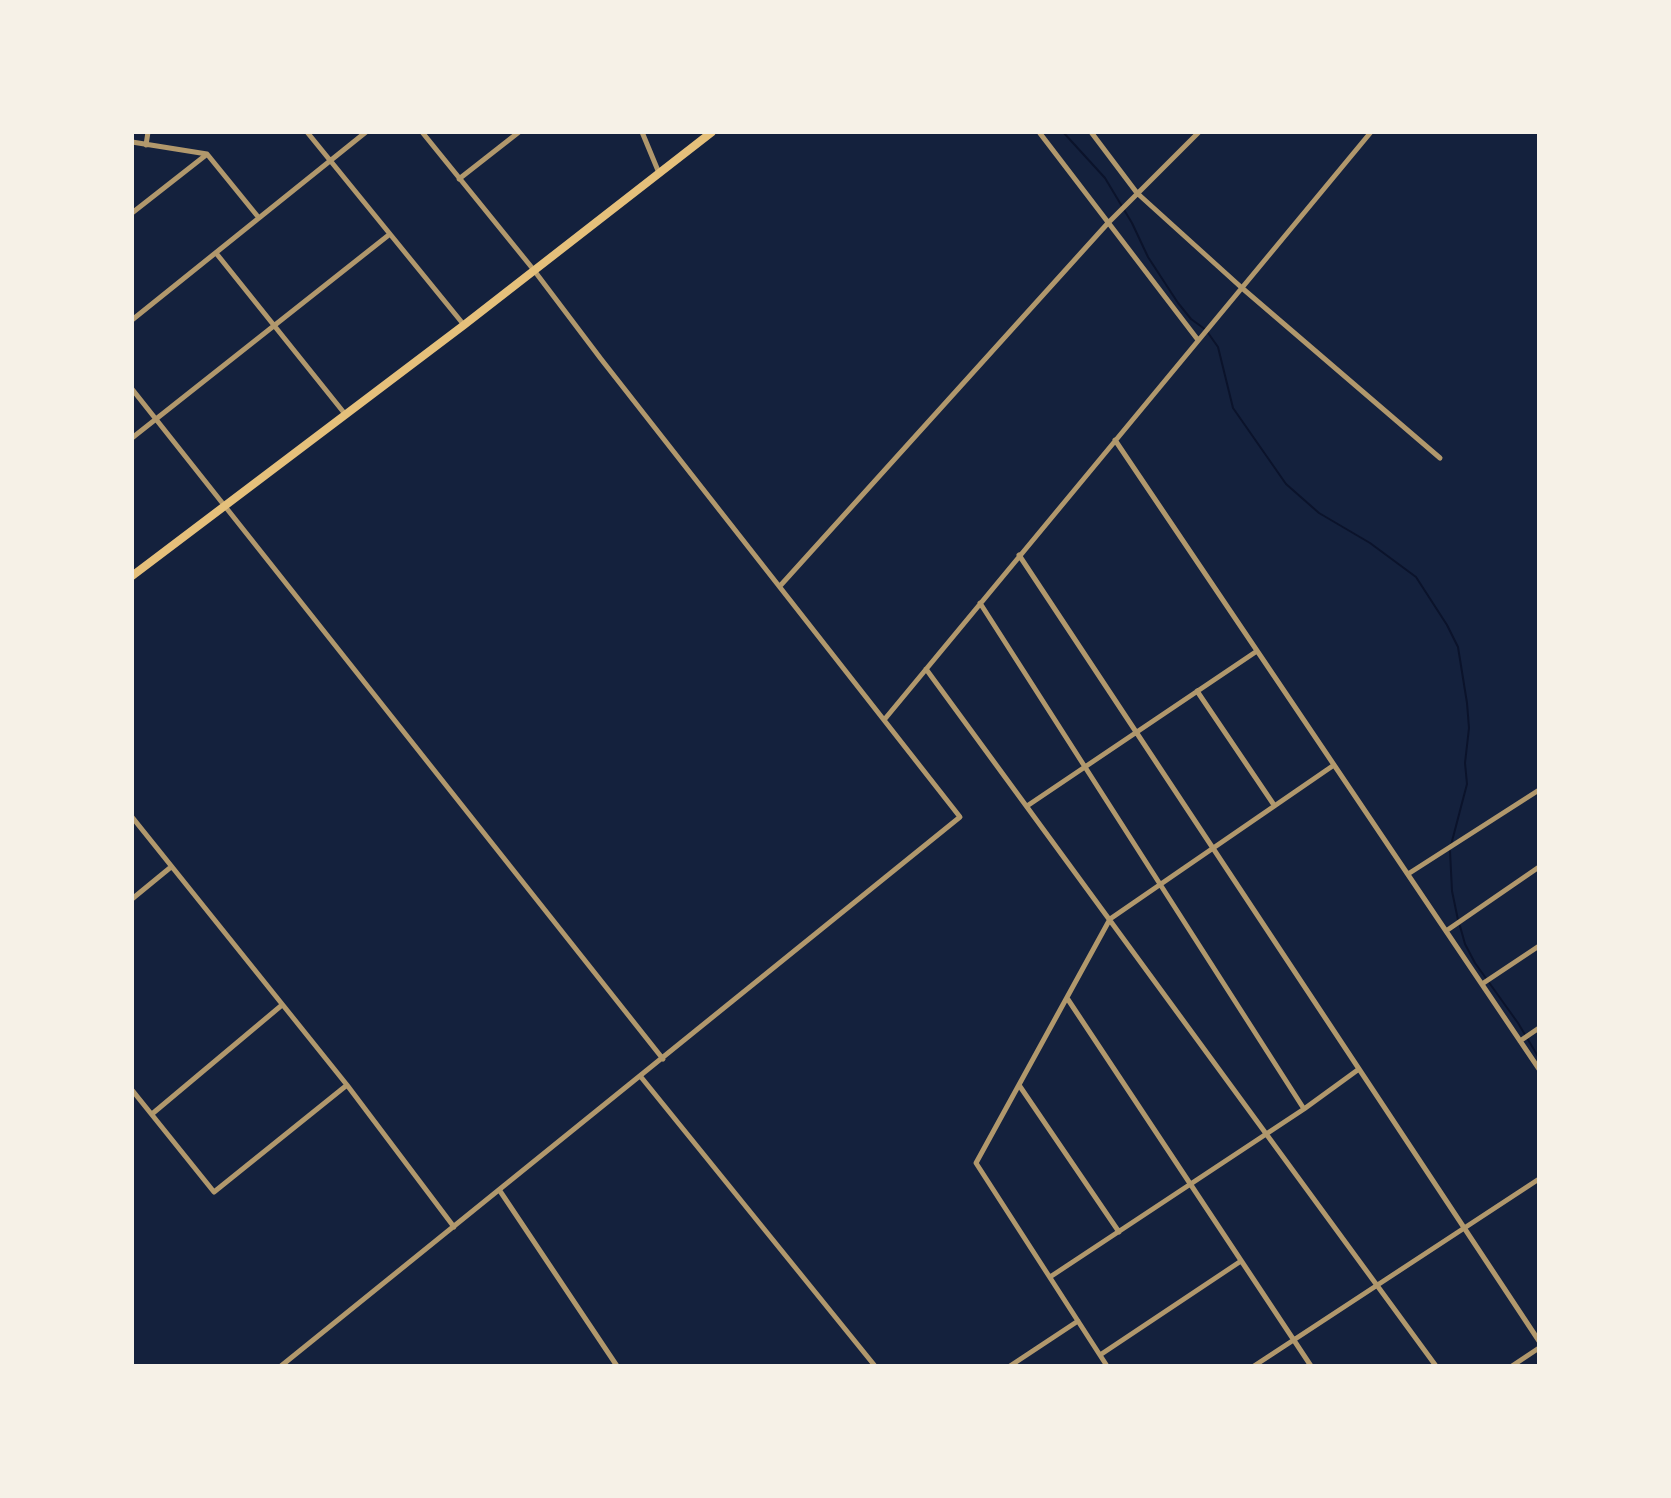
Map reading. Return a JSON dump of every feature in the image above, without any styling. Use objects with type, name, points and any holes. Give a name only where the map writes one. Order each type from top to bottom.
[{"type":"main road","points":[[132,576],[464,325],[712,132]]},
{"type":"street","points":[[146,145],[148,132]]},
{"type":"street","points":[[307,132],[464,325]]},
{"type":"street","points":[[132,320],[366,132]]},
{"type":"street","points":[[281,1366],[960,817],[533,269],[422,132]]},
{"type":"street","points":[[459,179],[519,132]]},
{"type":"street","points":[[642,132],[659,173]]},
{"type":"street","points":[[1039,132],[1198,340]]},
{"type":"street","points":[[1091,132],[1137,193],[1440,458]]},
{"type":"street","points":[[780,586],[1108,223],[1199,132]]},
{"type":"street","points":[[884,720],[1371,132]]},
{"type":"street","points":[[132,142],[207,154],[259,218]]},
{"type":"street","points":[[132,213],[207,154]]},
{"type":"street","points":[[132,438],[390,234]]},
{"type":"street","points":[[216,253],[345,414]]},
{"type":"street","points":[[132,389],[663,1059]]},
{"type":"street","points":[[1115,440],[1539,1069]]},
{"type":"street","points":[[1019,555],[1539,1341]]},
{"type":"street","points":[[980,603],[1304,1109]]},
{"type":"street","points":[[1027,806],[1257,651]]},
{"type":"street","points":[[926,669],[1436,1366]]},
{"type":"street","points":[[1197,691],[1274,805]]},
{"type":"street","points":[[1107,1366],[976,1163],[1110,919],[1334,765]]},
{"type":"street","points":[[1408,874],[1539,790]]},
{"type":"street","points":[[132,817],[347,1085],[454,1227]]},
{"type":"street","points":[[132,899],[171,867]]},
{"type":"street","points":[[1446,931],[1539,867]]},
{"type":"street","points":[[1482,984],[1539,946]]},
{"type":"street","points":[[1067,998],[1311,1366]]},
{"type":"street","points":[[152,1114],[282,1005]]},
{"type":"street","points":[[1520,1041],[1539,1028]]},
{"type":"street","points":[[1050,1277],[1267,1134],[1359,1069]]},
{"type":"street","points":[[641,1077],[875,1366]]},
{"type":"street","points":[[132,1090],[214,1192],[347,1085]]},
{"type":"street","points":[[1019,1085],[1119,1232]]},
{"type":"street","points":[[1254,1366],[1539,1179]]},
{"type":"street","points":[[500,1191],[617,1366]]},
{"type":"street","points":[[1100,1355],[1241,1261]]},
{"type":"street","points":[[1010,1366],[1078,1321]]},
{"type":"street","points":[[1512,1366],[1539,1348]]},
{"type":"waterway","points":[[1063,132],[1105,178],[1148,257],[1178,303],[1191,319],[1206,330],[1218,347],[1233,408],[1286,484],[1319,513],[1370,543],[1416,577],[1447,625],[1458,647],[1469,728],[1465,763],[1467,784],[1451,845]]},
{"type":"waterway","points":[[1450,851],[1452,891],[1458,920]]},
{"type":"waterway","points":[[1460,926],[1475,963],[1539,1058]]}]
